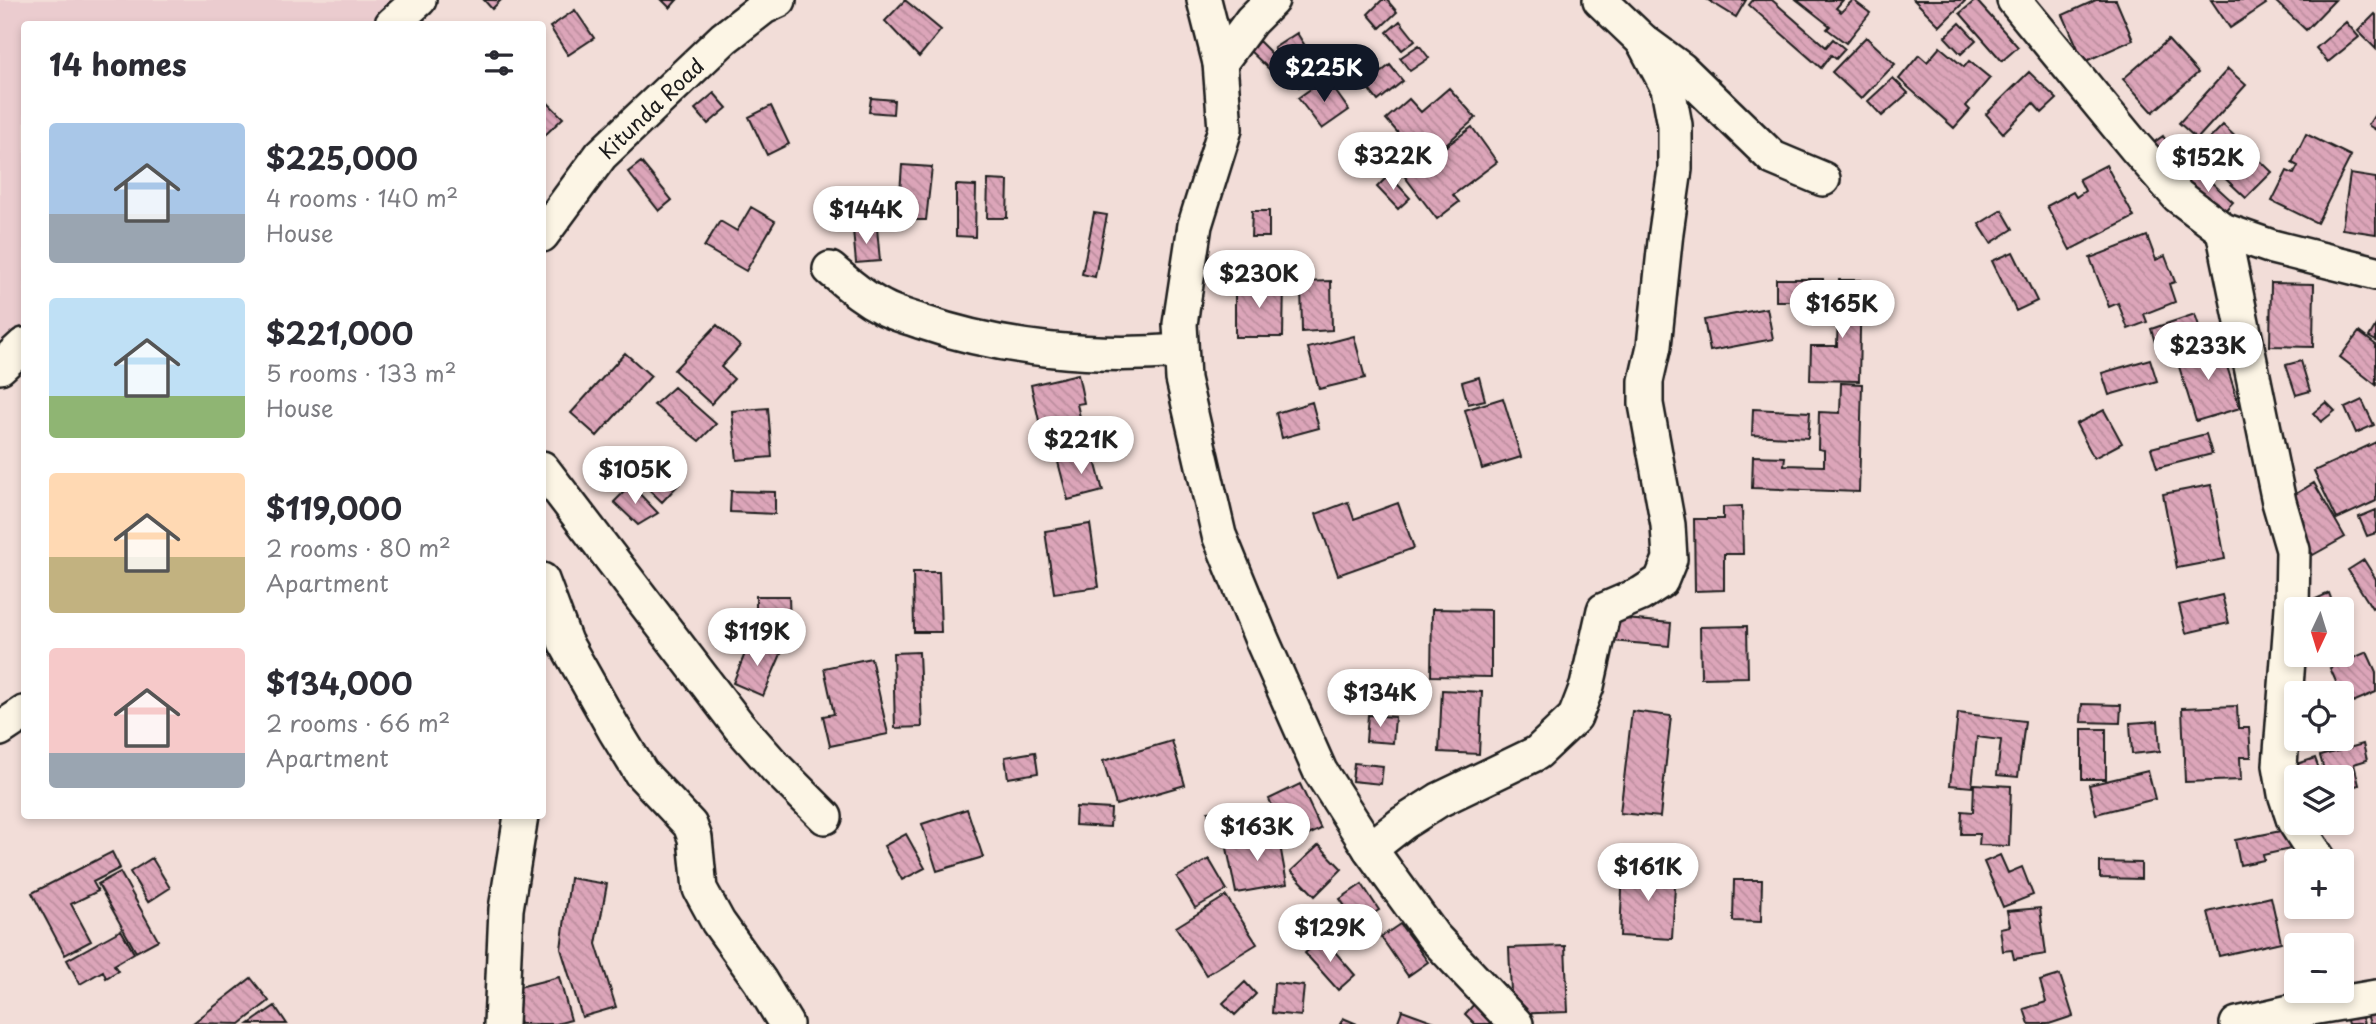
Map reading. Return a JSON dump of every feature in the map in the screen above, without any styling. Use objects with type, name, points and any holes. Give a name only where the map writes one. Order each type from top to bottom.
[{"type":"street","points":[[395,21],[419,0]]},
{"type":"street","points":[[1203,0],[1220,63],[1225,129],[1195,225],[1180,324],[1183,379],[1219,536],[1320,771],[1370,849],[1433,936],[1516,1024]]},
{"type":"street","points":[[1220,63],[1251,21],[1272,0]]},
{"type":"street","points":[[1600,0],[1643,41],[1681,69],[1773,158],[1823,179]]},
{"type":"street","points":[[2014,0],[2134,147],[2178,196],[2222,230],[2272,247],[2376,273]]},
{"type":"street","name":"Kitunda Road","points":[[546,230],[601,155],[762,5]]},
{"type":"street","points":[[1370,849],[1439,800],[1536,753],[1575,716],[1587,686],[1604,610],[1641,594],[1661,581],[1670,559],[1668,525],[1646,404],[1646,382],[1656,335],[1675,169],[1675,125],[1668,88],[1643,41]]},
{"type":"street","points":[[2222,230],[2279,502],[2292,550],[2292,607],[2280,765],[2285,794],[2294,821],[2312,849]]},
{"type":"street","points":[[830,269],[858,293],[885,309],[944,330],[1047,349],[1144,354],[1181,351]]},
{"type":"street","points":[[0,368],[21,348]]},
{"type":"street","points":[[546,472],[739,726],[825,817]]},
{"type":"street","points":[[546,591],[565,642],[641,773],[690,825],[695,838],[700,889],[718,922],[760,981],[786,1024]]},
{"type":"street","points":[[0,729],[21,715]]},
{"type":"street","points":[[501,1024],[506,909],[521,819]]},
{"type":"street","points":[[2237,1024],[2294,1010],[2376,998]]},
{"type":"shaded area","points":[[0,0],[429,0],[404,21],[21,21],[21,359],[0,378]]},
{"type":"building","points":[[484,0],[501,0],[492,9]]},
{"type":"building","points":[[662,0],[677,0],[670,8]]},
{"type":"building","points":[[905,0],[941,30],[919,57],[885,21]]},
{"type":"building","points":[[1382,0],[1387,0],[1397,12],[1380,28],[1368,14]]},
{"type":"building","points":[[1708,0],[1746,0],[1736,17]]},
{"type":"building","points":[[1753,0],[1772,0],[1826,47],[1833,39],[1845,49],[1836,59],[1831,55],[1821,68],[1749,5]]},
{"type":"building","points":[[1797,0],[1843,0],[1836,8],[1841,12],[1853,0],[1870,13],[1846,43],[1827,29],[1830,26]]},
{"type":"building","points":[[1914,0],[1966,0],[1940,26]]},
{"type":"building","points":[[1976,0],[2018,47],[2002,61],[1960,13]]},
{"type":"building","points":[[2096,0],[2116,0],[2133,40],[2084,62],[2063,15]]},
{"type":"building","points":[[2211,0],[2263,0],[2266,4],[2230,28]]},
{"type":"building","points":[[2274,0],[2335,0],[2306,30]]},
{"type":"building","points":[[575,10],[594,38],[568,55],[550,27]]},
{"type":"building","points":[[2376,15],[2376,49],[2358,31]]},
{"type":"building","points":[[1400,21],[1415,40],[1402,50],[1387,32]]},
{"type":"building","points":[[2346,22],[2359,37],[2328,62],[2316,48]]},
{"type":"building","points":[[1960,23],[1976,40],[1961,54],[1945,37]]},
{"type":"building","points":[[1297,33],[1322,73],[1299,87],[1274,48]]},
{"type":"building","points":[[1866,37],[1895,64],[1861,99],[1832,72]]},
{"type":"building","points":[[2168,40],[2198,73],[2153,112],[2123,79]]},
{"type":"building","points":[[1259,41],[1278,60],[1269,69],[1250,51]]},
{"type":"building","points":[[1419,45],[1429,58],[1410,71],[1400,58]]},
{"type":"building","points":[[1940,47],[1964,67],[1969,61],[1990,78],[1966,106],[1970,110],[1954,128],[1899,79],[1919,55],[1927,62]]},
{"type":"building","points":[[1390,65],[1403,81],[1378,101],[1365,85]]},
{"type":"building","points":[[2228,69],[2246,85],[2197,139],[2179,123]]},
{"type":"building","points":[[2029,72],[2057,99],[2042,113],[2033,103],[2003,133],[1986,114]]},
{"type":"building","points":[[1326,78],[1349,110],[1322,129],[1298,98]]},
{"type":"building","points":[[1893,78],[1908,93],[1882,116],[1868,101]]},
{"type":"building","points":[[1449,88],[1476,118],[1424,163],[1386,119],[1409,99],[1421,112]]},
{"type":"building","points":[[714,93],[727,108],[708,124],[695,109]]},
{"type":"building","points":[[871,98],[894,100],[893,114],[869,112]]},
{"type":"building","points":[[546,101],[563,118],[546,134]]},
{"type":"building","points":[[771,106],[789,144],[767,155],[749,117]]},
{"type":"building","points":[[2376,113],[2376,130],[2368,125]]},
{"type":"building","points":[[2223,125],[2272,172],[2246,198],[2197,152]]},
{"type":"building","points":[[1472,127],[1497,162],[1453,195],[1459,202],[1437,219],[1405,177]]},
{"type":"building","points":[[2306,134],[2351,156],[2317,223],[2272,201],[2287,171],[2294,174],[2298,166],[2292,163]]},
{"type":"building","points":[[2163,136],[2179,159],[2162,171],[2146,148]]},
{"type":"building","points":[[641,162],[672,200],[659,211],[628,172]]},
{"type":"building","points":[[902,165],[932,167],[926,220],[898,220]]},
{"type":"building","points":[[2106,165],[2134,217],[2070,250],[2047,206],[2073,192],[2076,197],[2085,191],[2079,179]]},
{"type":"building","points":[[2198,170],[2233,202],[2218,218],[2183,186]]},
{"type":"building","points":[[2350,174],[2376,178],[2376,234],[2342,229]]},
{"type":"building","points":[[1389,175],[1410,198],[1398,209],[1377,187]]},
{"type":"building","points":[[988,180],[1008,181],[1007,218],[987,218]]},
{"type":"building","points":[[956,185],[976,186],[975,237],[956,236]]},
{"type":"building","points":[[751,207],[775,221],[746,271],[704,247],[720,221],[737,231]]},
{"type":"building","points":[[2002,210],[2013,229],[1991,243],[1979,224]]},
{"type":"building","points":[[1252,211],[1269,211],[1269,237],[1251,237]]},
{"type":"building","points":[[1094,213],[1107,215],[1095,277],[1082,274]]},
{"type":"building","points":[[877,228],[880,261],[856,263],[853,230]]},
{"type":"building","points":[[2147,236],[2156,260],[2165,256],[2175,282],[2169,284],[2175,302],[2144,314],[2147,322],[2128,329],[2118,303],[2109,307],[2090,258]]},
{"type":"building","points":[[2013,252],[2037,301],[2016,311],[1992,261]]},
{"type":"building","points":[[1776,279],[1823,279],[1823,301],[1776,301]]},
{"type":"building","points":[[1839,280],[1861,280],[1859,381],[1810,380],[1811,346],[1837,346]]},
{"type":"building","points":[[1331,281],[1332,330],[1302,332],[1301,282]]},
{"type":"building","points":[[1235,282],[1284,283],[1283,337],[1235,337]]},
{"type":"building","points":[[2271,283],[2314,284],[2313,347],[2270,346]]},
{"type":"building","points":[[1767,308],[1773,339],[1710,351],[1704,320]]},
{"type":"building","points":[[2195,314],[2203,338],[2158,353],[2151,329]]},
{"type":"building","points":[[717,325],[740,346],[721,367],[734,379],[711,404],[674,370]]},
{"type":"building","points":[[2376,325],[2376,341],[2369,337]]},
{"type":"building","points":[[2359,332],[2376,345],[2376,385],[2340,357]]},
{"type":"building","points":[[1354,336],[1365,378],[1319,389],[1308,348]]},
{"type":"building","points":[[2220,344],[2240,408],[2196,421],[2176,357]]},
{"type":"building","points":[[625,353],[651,376],[597,436],[571,413]]},
{"type":"building","points":[[2150,359],[2157,381],[2109,395],[2102,373]]},
{"type":"building","points":[[2301,361],[2310,391],[2296,395],[2286,365]]},
{"type":"building","points":[[1078,374],[1084,403],[1077,404],[1086,443],[1046,452],[1031,385]]},
{"type":"building","points":[[1479,377],[1485,400],[1468,404],[1462,382]]},
{"type":"building","points":[[1841,383],[1862,384],[1859,492],[1752,488],[1753,456],[1785,457],[1784,465],[1824,466],[1824,450],[1818,449],[1819,412],[1840,413]]},
{"type":"building","points":[[674,387],[716,424],[699,441],[654,405]]},
{"type":"building","points":[[1503,398],[1521,457],[1482,469],[1465,410]]},
{"type":"building","points":[[2362,400],[2374,425],[2356,433],[2345,408]]},
{"type":"building","points":[[1312,402],[1319,428],[1282,438],[1276,413]]},
{"type":"building","points":[[2326,402],[2335,411],[2321,422],[2313,413]]},
{"type":"building","points":[[768,408],[772,457],[737,460],[732,411]]},
{"type":"building","points":[[1753,409],[1810,412],[1808,438],[1752,435]]},
{"type":"building","points":[[2104,410],[2122,443],[2094,458],[2076,424]]},
{"type":"building","points":[[2206,434],[2212,454],[2157,468],[2151,448]]},
{"type":"building","points":[[2376,442],[2376,501],[2337,519],[2314,471]]},
{"type":"building","points":[[1093,453],[1103,491],[1068,500],[1058,462]]},
{"type":"building","points":[[654,458],[680,483],[662,502],[636,477]]},
{"type":"building","points":[[2314,483],[2345,537],[2313,555],[2282,502]]},
{"type":"building","points":[[631,485],[658,513],[638,525],[614,502]]},
{"type":"building","points":[[2211,485],[2225,559],[2177,568],[2163,494]]},
{"type":"building","points":[[731,491],[775,492],[775,514],[730,512]]},
{"type":"building","points":[[1348,502],[1354,519],[1398,503],[1414,548],[1338,575],[1316,514]]},
{"type":"building","points":[[1742,506],[1743,554],[1724,554],[1724,590],[1695,591],[1694,519],[1723,519],[1723,507]]},
{"type":"building","points":[[2376,510],[2376,533],[2367,536],[2359,517]]},
{"type":"building","points":[[1090,524],[1099,587],[1054,593],[1045,531]]},
{"type":"building","points":[[2364,560],[2376,579],[2376,605],[2372,608],[2348,570]]},
{"type":"building","points":[[913,572],[939,572],[941,632],[914,632]]},
{"type":"building","points":[[2222,595],[2229,623],[2186,633],[2179,605]]},
{"type":"building","points":[[756,596],[789,596],[790,629],[756,629]]},
{"type":"building","points":[[1432,609],[1491,610],[1491,677],[1431,676]]},
{"type":"building","points":[[1613,618],[1671,623],[1669,646],[1611,641]]},
{"type":"building","points":[[1747,626],[1748,677],[1701,678],[1700,627]]},
{"type":"building","points":[[750,641],[781,654],[763,696],[733,683]]},
{"type":"building","points":[[919,652],[922,727],[895,728],[893,653]]},
{"type":"building","points":[[2367,652],[2376,672],[2376,692],[2354,702],[2354,681],[2336,681],[2330,668],[2354,667],[2354,658]]},
{"type":"building","points":[[871,658],[888,734],[830,746],[823,716],[834,714],[824,668]]},
{"type":"building","points":[[1442,690],[1482,692],[1479,754],[1439,752]]},
{"type":"building","points":[[2082,704],[2121,705],[2120,723],[2081,722]]},
{"type":"building","points":[[2237,706],[2238,728],[2249,728],[2251,757],[2240,757],[2241,780],[2185,782],[2182,708]]},
{"type":"building","points":[[1632,711],[1671,716],[1660,817],[1620,813]]},
{"type":"building","points":[[1958,713],[2025,721],[2018,777],[1997,775],[2001,740],[1977,737],[1972,787],[1950,785]]},
{"type":"building","points":[[1368,715],[1395,717],[1393,743],[1366,741]]},
{"type":"building","points":[[2158,721],[2160,751],[2132,754],[2130,723]]},
{"type":"building","points":[[2082,729],[2106,729],[2106,779],[2082,779]]},
{"type":"building","points":[[1172,741],[1185,785],[1116,805],[1103,761]]},
{"type":"building","points":[[2363,744],[2367,760],[2354,764],[2359,785],[2354,786],[2354,765],[2323,765],[2320,756],[2338,751],[2354,751],[2354,747]]},
{"type":"building","points":[[1035,752],[1038,773],[1008,778],[1005,757]]},
{"type":"building","points":[[2315,758],[2318,765],[2294,765]]},
{"type":"building","points":[[1354,763],[1383,766],[1381,784],[1352,781]]},
{"type":"building","points":[[2148,771],[2155,799],[2096,814],[2089,785]]},
{"type":"building","points":[[1300,784],[1321,829],[1290,844],[1269,799]]},
{"type":"building","points":[[1974,784],[2011,786],[2009,846],[1979,845],[1980,834],[1961,834],[1962,811],[1973,812]]},
{"type":"building","points":[[1076,807],[1111,809],[1110,827],[1075,825]]},
{"type":"building","points":[[1235,807],[1238,826],[1211,830],[1208,812]]},
{"type":"building","points":[[967,809],[983,857],[937,871],[922,824]]},
{"type":"building","points":[[2284,830],[2290,849],[2263,855],[2264,860],[2240,865],[2235,840]]},
{"type":"building","points":[[906,834],[925,868],[902,880],[884,846]]},
{"type":"building","points":[[1278,834],[1287,884],[1236,893],[1226,843]]},
{"type":"building","points":[[1319,845],[1342,869],[1315,896],[1291,871]]},
{"type":"building","points":[[112,852],[120,868],[93,882],[98,891],[71,904],[91,941],[65,955],[32,893]]},
{"type":"building","points":[[2000,855],[2008,873],[2022,867],[2033,895],[2003,907],[1984,862]]},
{"type":"building","points":[[152,858],[170,888],[148,902],[130,872]]},
{"type":"building","points":[[1209,859],[1227,890],[1195,908],[1177,877]]},
{"type":"building","points":[[2100,862],[2141,863],[2141,879],[2100,878]]},
{"type":"building","points":[[1623,867],[1676,869],[1672,939],[1620,936]]},
{"type":"building","points":[[120,872],[158,940],[136,952],[98,884]]},
{"type":"building","points":[[570,878],[607,884],[596,944],[616,1007],[582,1017],[561,949]]},
{"type":"building","points":[[1734,880],[1762,880],[1761,922],[1733,921]]},
{"type":"building","points":[[1362,884],[1379,910],[1357,924],[1340,899]]},
{"type":"building","points":[[1226,896],[1257,944],[1206,975],[1176,927]]},
{"type":"building","points":[[2271,897],[2281,942],[2219,956],[2208,912]]},
{"type":"building","points":[[2040,908],[2046,954],[2014,959],[2012,950],[2003,951],[2000,928],[2010,926],[2007,911]]},
{"type":"building","points":[[1400,924],[1428,962],[1408,976],[1381,937]]},
{"type":"building","points":[[121,930],[134,953],[114,965],[118,971],[106,978],[103,971],[80,984],[67,960]]},
{"type":"building","points":[[1323,938],[1355,975],[1338,990],[1305,953]]},
{"type":"building","points":[[1565,946],[1568,1012],[1512,1014],[1509,948]]},
{"type":"building","points":[[2060,975],[2073,1016],[2049,1024],[2029,1024],[2024,1009],[2046,1002],[2040,981]]},
{"type":"building","points":[[559,977],[571,1020],[556,1024],[520,1024],[511,989]]},
{"type":"building","points":[[251,978],[269,1001],[240,1024],[193,1023]]},
{"type":"building","points":[[1245,982],[1256,994],[1235,1015],[1223,1003]]},
{"type":"building","points":[[1274,983],[1304,986],[1301,1016],[1272,1013]]},
{"type":"building","points":[[1477,1001],[1501,1024],[1475,1024],[1465,1014]]},
{"type":"building","points":[[275,1006],[287,1024],[249,1024]]},
{"type":"building","points":[[2376,1008],[2376,1024],[2370,1024],[2366,1011]]},
{"type":"building","points":[[1402,1010],[1435,1022],[1435,1024],[1397,1024]]},
{"type":"building","points":[[2360,1012],[2364,1024],[2348,1024],[2346,1017]]},
{"type":"building","points":[[1343,1018],[1357,1024],[1340,1024]]}]
